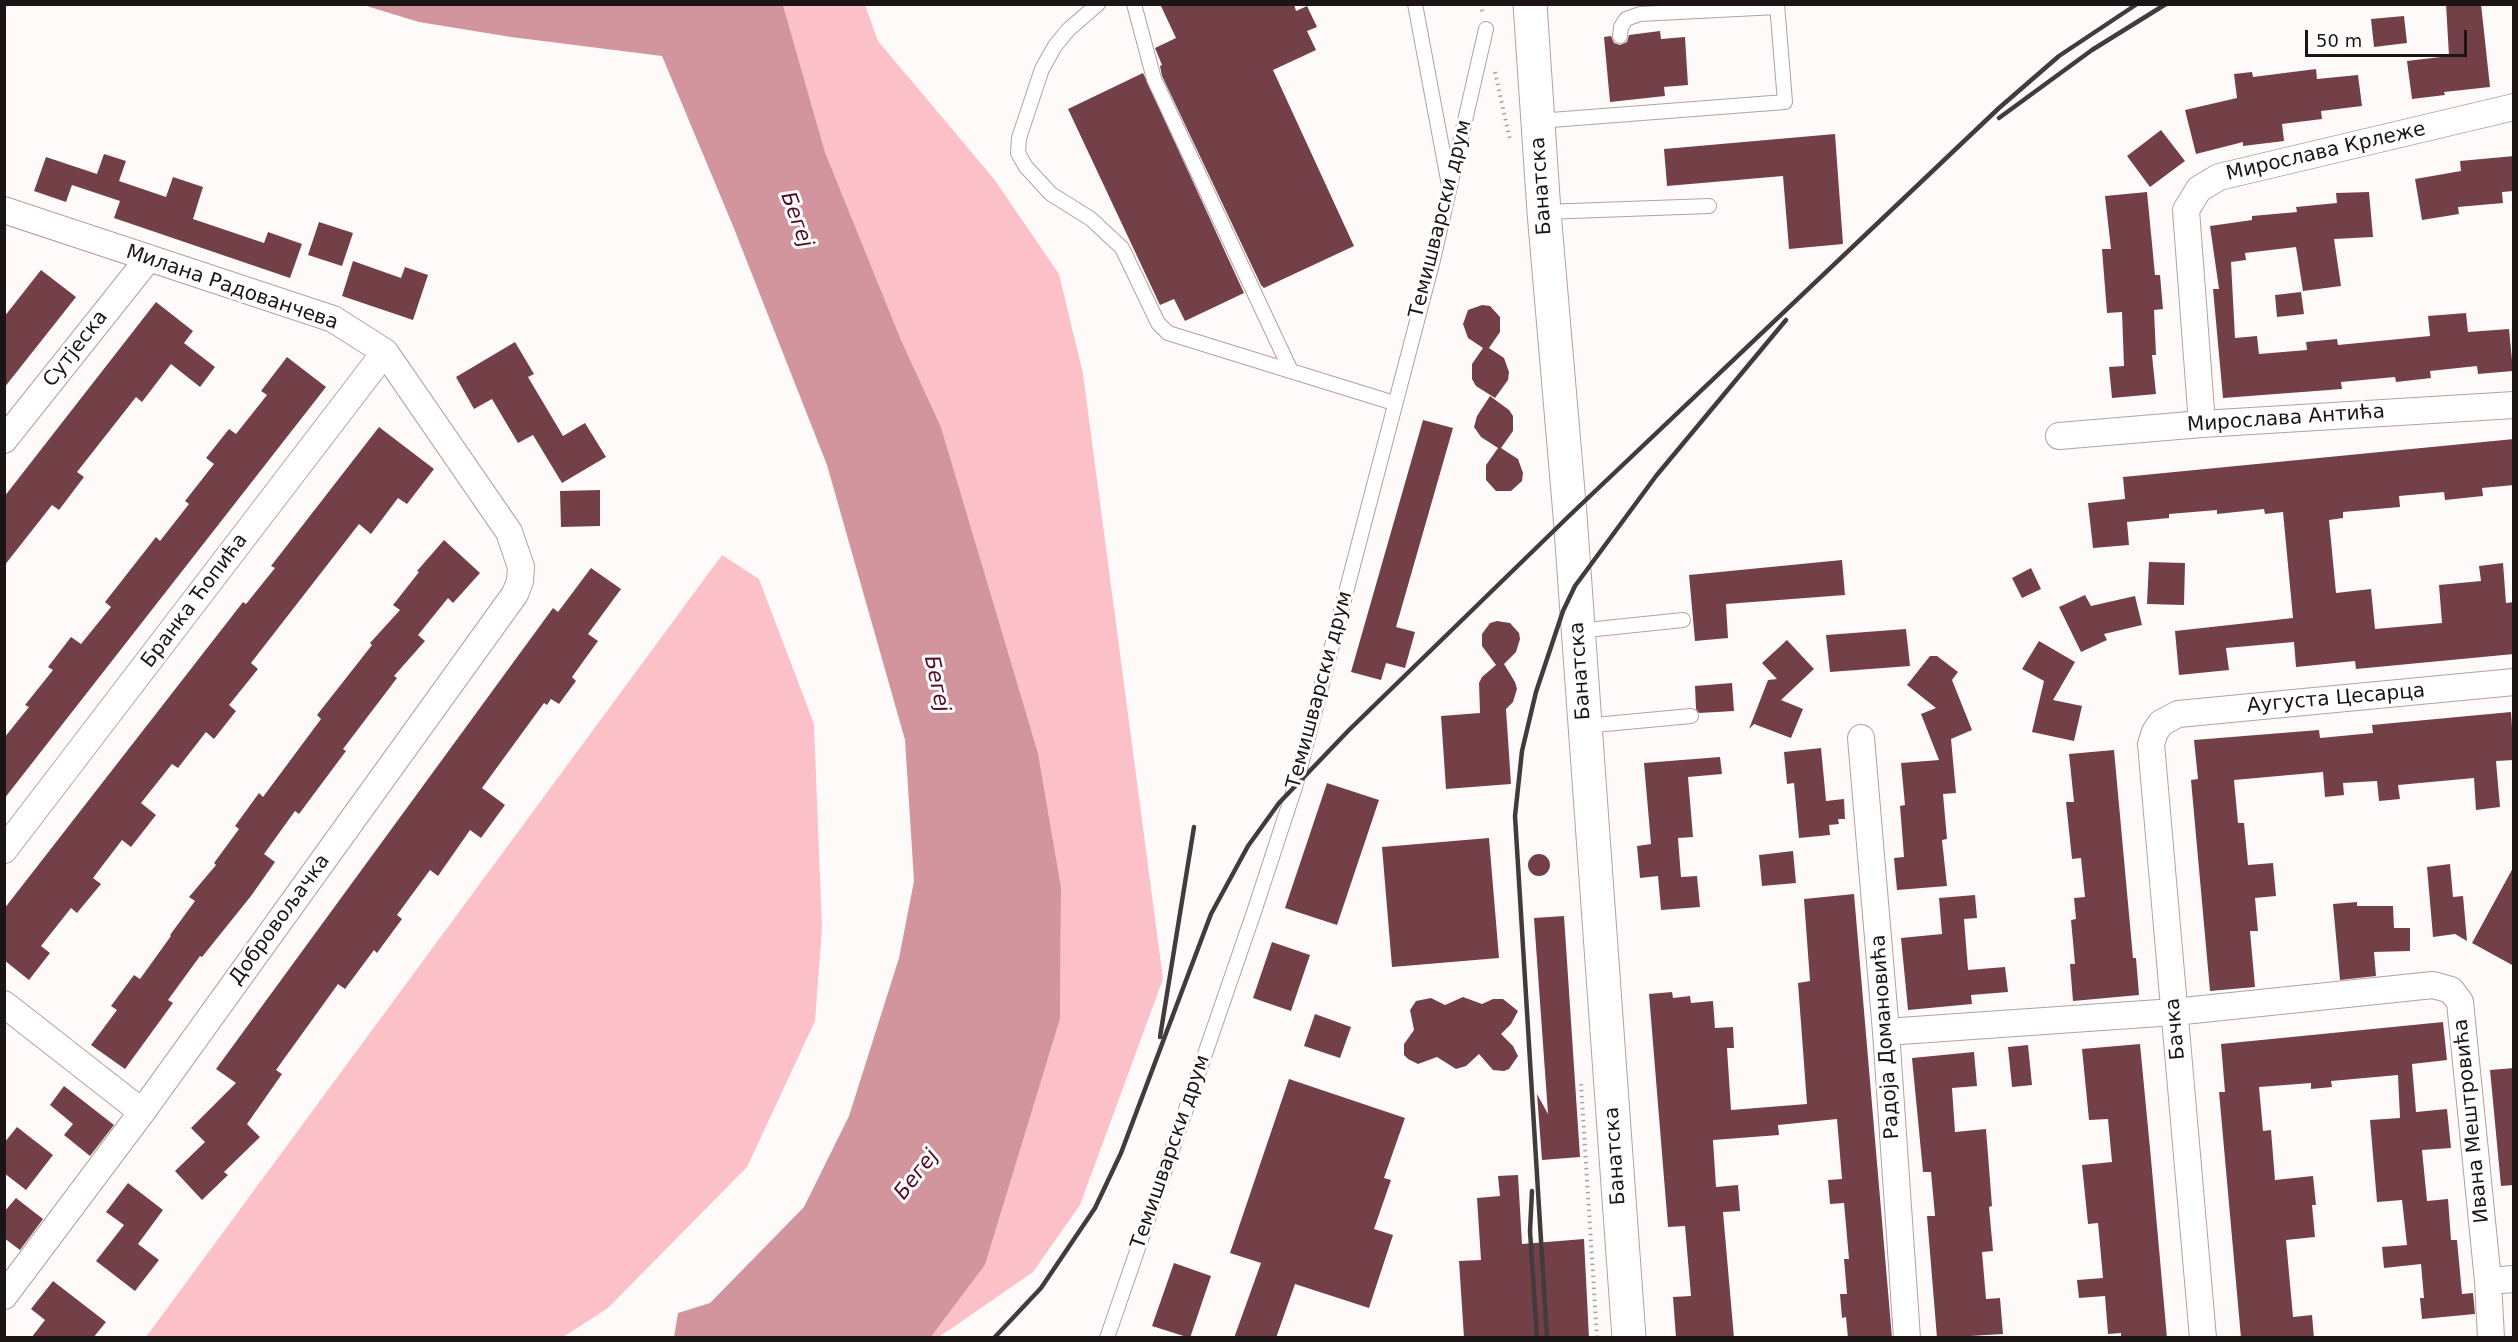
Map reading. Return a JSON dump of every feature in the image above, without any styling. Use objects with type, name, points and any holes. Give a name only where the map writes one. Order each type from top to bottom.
[{"type":"main road","name":"Банатска","points":[[1530,4],[1544,212],[1570,515],[1629,1338]]},
{"type":"street","name":"Мирослава Крлеже","points":[[2202,424],[2186,210],[2199,189],[2219,177],[2514,107]]},
{"type":"street","name":"Милана Радованчева","points":[[4,210],[333,319],[385,352],[509,532]]},
{"type":"street","name":"Сутјеска","points":[[4,440],[148,259]]},
{"type":"street","name":"Бранка Ћопића","points":[[4,850],[385,352]]},
{"type":"street","name":"Мирослава Антића","points":[[2059,436],[2202,424],[2514,405]]},
{"type":"street","name":"Добровољачка","points":[[4,1296],[141,1112],[515,594],[520,581],[521,567],[509,532]]},
{"type":"street","name":"Аугуста Цесарца","points":[[2161,723],[2178,714],[2514,682]]},
{"type":"street","name":"Бачка","points":[[2161,723],[2151,744],[2203,1338]]},
{"type":"street","name":"Радоја Домановића","points":[[1862,738],[1886,1032],[1907,1338]]},
{"type":"street","name":"Ивана Мештровића","points":[[1886,1032],[2174,1012],[2433,985],[2451,990],[2460,1002],[2488,1281],[2491,1338]]},
{"type":"street","points":[[4,1004],[141,1112]]},
{"type":"street","points":[[2488,1281],[2514,1279]]},
{"type":"lane","points":[[1098,4],[1068,30],[1055,46],[1042,69],[1019,138],[1018,153],[1026,167],[1051,194],[1090,219],[1122,248],[1158,323],[1168,333],[1394,403]]},
{"type":"lane","points":[[1134,4],[1154,78],[1291,372]]},
{"type":"lane","points":[[1414,4],[1450,190]]},
{"type":"lane","points":[[1538,122],[1625,107],[1785,102],[1777,6],[1640,14],[1626,20],[1621,27],[1620,36]]},
{"type":"lane","name":"Темишварски друм","points":[[1107,1338],[1295,787],[1450,190],[1486,29]]},
{"type":"lane","points":[[1544,212],[1709,206]]},
{"type":"lane","points":[[1577,631],[1683,620]]},
{"type":"lane","points":[[1584,726],[1690,716]]},
{"type":"shaded area","points":[[783,5],[865,5],[878,41],[994,179],[1059,274],[1083,374],[1163,979],[1080,1205],[1033,1272],[939,1337],[931,1337],[985,1265],[1060,1019],[1061,887],[1038,753],[941,427],[901,340],[825,152]]},
{"type":"shaded area","points":[[722,555],[759,579],[814,724],[822,928],[815,1021],[747,1167],[608,1308],[563,1337],[146,1337]]},
{"type":"water","name":"Бегеј","points":[[363,5],[783,5],[825,152],[901,340],[941,427],[1038,753],[1061,887],[1060,1019],[985,1265],[931,1337],[674,1337],[678,1313],[710,1303],[804,1207],[849,1116],[899,958],[914,881],[905,740],[827,465],[733,226],[662,56],[511,37],[419,22]]},
{"type":"building","points":[[1160,4],[1294,4],[1296,11],[1307,6],[1317,27],[1307,31],[1316,50],[1273,70],[1354,246],[1264,288],[1261,285],[1162,76],[1160,66],[1162,65],[1155,48],[1176,38]]},
{"type":"building","points":[[2446,4],[2481,4],[2490,87],[2444,92],[2445,95],[2412,99],[2407,61],[2449,56]]},
{"type":"building","points":[[2404,16],[2407,43],[2374,47],[2371,19]]},
{"type":"building","points":[[1660,31],[1661,39],[1685,37],[1688,85],[1664,87],[1665,96],[1610,102],[1604,37],[1611,36],[1614,43],[1620,45],[1627,42],[1629,35]]},
{"type":"building","points":[[2316,69],[2317,79],[2358,75],[2362,106],[2321,111],[2322,119],[2282,124],[2284,141],[2243,146],[2243,142],[2196,154],[2185,110],[2237,98],[2234,74],[2252,72],[2253,77]]},
{"type":"building","points":[[1143,73],[1244,293],[1185,321],[1174,299],[1160,305],[1068,109]]},
{"type":"building","points":[[2161,130],[2185,161],[2150,187],[2127,156]]},
{"type":"building","points":[[1835,134],[1843,244],[1789,249],[1783,176],[1667,186],[1664,149]]},
{"type":"building","points":[[104,154],[126,161],[119,181],[166,197],[173,177],[203,187],[193,219],[264,243],[268,232],[302,244],[290,278],[114,218],[120,201],[72,185],[66,202],[34,191],[46,157],[97,174]]},
{"type":"building","points":[[2514,156],[2514,191],[2502,192],[2503,203],[2458,207],[2459,214],[2422,220],[2415,179],[2461,171],[2460,161]]},
{"type":"building","points":[[2147,192],[2155,275],[2160,275],[2163,309],[2154,310],[2156,355],[2152,355],[2156,394],[2112,398],[2109,367],[2124,366],[2122,312],[2107,313],[2102,249],[2111,249],[2105,196]]},
{"type":"building","points":[[2369,192],[2373,237],[2334,239],[2341,286],[2303,291],[2296,247],[2245,253],[2246,260],[2231,262],[2235,338],[2257,336],[2259,354],[2307,350],[2306,342],[2337,339],[2338,345],[2430,336],[2428,316],[2466,313],[2468,332],[2509,329],[2513,371],[2478,374],[2477,366],[2430,371],[2431,378],[2396,382],[2395,377],[2341,382],[2342,389],[2223,398],[2213,289],[2219,289],[2210,226],[2252,220],[2252,216],[2297,212],[2296,207],[2337,203],[2336,193]]},
{"type":"building","points":[[319,222],[353,233],[342,266],[308,255]]},
{"type":"building","points":[[353,261],[401,278],[405,267],[428,275],[413,320],[342,296]]},
{"type":"building","points":[[41,270],[76,297],[4,388],[4,317]]},
{"type":"building","points":[[2301,292],[2304,314],[2277,317],[2275,295]]},
{"type":"building","points":[[156,302],[193,331],[184,343],[215,367],[200,387],[171,364],[142,402],[136,397],[77,472],[84,477],[59,510],[52,505],[4,566],[4,497]]},
{"type":"building","points":[[1482,305],[1490,306],[1500,317],[1500,332],[1489,348],[1504,358],[1509,372],[1508,380],[1495,398],[1476,386],[1472,379],[1472,364],[1483,348],[1468,338],[1463,324],[1468,310]]},
{"type":"building","points":[[515,342],[534,374],[528,377],[563,436],[585,423],[606,457],[562,483],[533,435],[518,443],[492,399],[474,409],[456,377]]},
{"type":"building","points":[[287,357],[326,387],[4,799],[4,738],[29,707],[25,705],[53,670],[48,667],[71,637],[81,644],[111,607],[105,602],[156,537],[160,541],[189,504],[185,501],[214,464],[206,458],[229,429],[236,434],[267,395],[261,391]]},
{"type":"building","points":[[1490,396],[1509,410],[1513,416],[1513,431],[1501,448],[1518,459],[1523,473],[1522,481],[1511,491],[1496,491],[1486,480],[1486,465],[1498,448],[1481,437],[1474,427],[1477,416]]},
{"type":"building","points":[[1423,420],[1453,428],[1396,627],[1415,632],[1405,668],[1386,663],[1381,680],[1351,672]]},
{"type":"building","points":[[379,427],[434,469],[407,504],[398,498],[371,534],[359,524],[251,663],[258,669],[229,705],[236,711],[214,739],[206,732],[178,768],[172,764],[141,803],[156,815],[131,847],[122,840],[93,878],[101,884],[77,913],[71,908],[41,946],[50,953],[29,980],[4,960],[4,909],[243,602],[246,604],[275,568],[271,566]]},
{"type":"building","points":[[2514,439],[2514,485],[2482,488],[2483,496],[2445,500],[2444,492],[2399,496],[2400,507],[2343,512],[2343,518],[2329,520],[2336,593],[2371,589],[2375,629],[2442,623],[2439,585],[2481,581],[2479,566],[2503,563],[2506,603],[2514,602],[2514,654],[2356,669],[2355,661],[2296,667],[2294,642],[2226,648],[2229,670],[2179,675],[2175,631],[2293,618],[2283,512],[2265,514],[2264,509],[2217,514],[2217,510],[2169,514],[2169,518],[2127,522],[2129,545],[2093,548],[2088,503],[2125,499],[2123,477]]},
{"type":"building","points":[[600,490],[600,526],[561,527],[560,491]]},
{"type":"building","points":[[444,540],[480,573],[453,603],[448,598],[418,635],[425,641],[394,676],[397,678],[343,749],[346,751],[299,814],[295,811],[264,854],[275,862],[251,896],[202,957],[200,956],[168,1000],[173,1003],[125,1069],[91,1045],[117,1010],[111,1006],[134,975],[140,979],[171,936],[195,901],[189,897],[216,865],[214,863],[239,829],[235,826],[259,793],[263,797],[321,719],[317,715],[372,645],[370,643],[400,610],[393,605],[419,572],[417,571]]},
{"type":"building","points":[[1842,560],[1845,595],[1726,604],[1728,638],[1695,641],[1689,575]]},
{"type":"building","points":[[2149,562],[2185,563],[2184,605],[2147,604]]},
{"type":"building","points":[[591,568],[621,589],[588,634],[598,641],[572,677],[576,681],[559,704],[551,699],[547,705],[544,703],[482,788],[505,805],[481,838],[470,830],[438,876],[430,870],[397,915],[402,919],[377,953],[374,950],[345,989],[338,984],[276,1070],[282,1074],[247,1124],[260,1137],[224,1172],[228,1175],[202,1200],[175,1171],[205,1142],[191,1128],[236,1083],[216,1069],[553,608],[558,612]]},
{"type":"building","points":[[2031,568],[2041,589],[2022,598],[2012,578]]},
{"type":"building","points":[[2085,595],[2091,606],[2135,596],[2142,625],[2104,634],[2107,640],[2081,652],[2059,607]]},
{"type":"building","points":[[1497,621],[1510,623],[1519,633],[1520,639],[1516,652],[1504,664],[1517,689],[1513,702],[1506,709],[1511,784],[1446,789],[1441,716],[1480,713],[1479,683],[1482,677],[1496,665],[1482,646],[1482,634],[1490,623]]},
{"type":"building","points":[[1906,629],[1910,666],[1830,672],[1826,635]]},
{"type":"building","points":[[1787,640],[1814,669],[1781,700],[1803,709],[1791,738],[1754,724],[1749,729],[1768,680],[1777,679],[1762,663]]},
{"type":"building","points":[[2039,641],[2075,662],[2053,700],[2082,706],[2074,741],[2032,732],[2044,681],[2022,669]]},
{"type":"building","points":[[1930,656],[1937,656],[1958,672],[1952,680],[1972,730],[1951,739],[1956,793],[1943,794],[1947,839],[1942,840],[1947,886],[1897,890],[1894,858],[1904,857],[1900,806],[1905,805],[1901,763],[1939,760],[1921,714],[1936,708],[1907,685]]},
{"type":"building","points":[[1732,683],[1734,711],[1699,713],[1696,709],[1695,686]]},
{"type":"building","points":[[2511,712],[2514,760],[2496,761],[2500,807],[2476,810],[2474,778],[2398,785],[2400,799],[2379,801],[2377,781],[2343,783],[2344,795],[2325,797],[2323,772],[2234,780],[2238,823],[2244,823],[2248,865],[2273,863],[2276,896],[2255,898],[2258,931],[2250,931],[2255,987],[2210,991],[2191,780],[2198,779],[2194,740],[2319,730],[2320,738],[2373,733],[2372,725]]},
{"type":"building","points":[[1821,748],[1826,801],[1844,799],[1845,819],[1838,819],[1839,824],[1829,825],[1830,835],[1799,838],[1794,783],[1787,784],[1784,752]]},
{"type":"building","points":[[2114,750],[2133,958],[2136,958],[2139,995],[2073,1001],[2070,964],[2075,964],[2071,920],[2076,919],[2074,898],[2085,897],[2081,858],[2072,859],[2066,802],[2074,802],[2069,754]]},
{"type":"building","points":[[1720,757],[1722,774],[1688,777],[1693,837],[1678,838],[1681,877],[1697,876],[1700,907],[1661,910],[1658,876],[1640,878],[1637,846],[1651,844],[1644,763]]},
{"type":"building","points":[[1327,783],[1379,800],[1337,925],[1285,908]]},
{"type":"building","points":[[1489,838],[1499,958],[1392,967],[1382,847]]},
{"type":"building","points":[[1793,851],[1796,883],[1762,886],[1759,855]]},
{"type":"building","points":[[1539,854],[1547,857],[1550,865],[1547,873],[1539,876],[1531,873],[1528,865],[1531,857]]},
{"type":"building","points":[[2450,864],[2453,897],[2463,896],[2467,941],[2455,934],[2433,937],[2427,867]]},
{"type":"building","points":[[2514,866],[2514,966],[2472,943]]},
{"type":"building","points":[[1854,894],[1892,1338],[1848,1338],[1846,1317],[1842,1318],[1840,1294],[1847,1294],[1844,1259],[1849,1259],[1844,1203],[1830,1204],[1828,1180],[1842,1179],[1837,1119],[1778,1125],[1779,1135],[1713,1140],[1716,1187],[1738,1185],[1740,1211],[1723,1212],[1734,1338],[1676,1338],[1673,1297],[1691,1296],[1685,1226],[1668,1227],[1649,994],[1672,992],[1673,998],[1690,996],[1691,1003],[1713,1001],[1715,1028],[1733,1027],[1734,1048],[1727,1048],[1731,1110],[1807,1104],[1798,983],[1810,981],[1804,899]]},
{"type":"building","points":[[1975,895],[1977,918],[1964,919],[1968,970],[2005,967],[2008,992],[1971,995],[1972,1004],[1908,1010],[1901,938],[1942,934],[1939,898]]},
{"type":"building","points":[[2357,902],[2357,906],[2393,906],[2394,928],[2410,928],[2410,951],[2374,952],[2376,976],[2340,980],[2333,904]]},
{"type":"building","points":[[1564,916],[1580,1157],[1542,1160],[1537,1094],[1548,1114],[1534,918]]},
{"type":"building","points":[[1272,942],[1310,955],[1291,1011],[1253,998]]},
{"type":"building","points":[[1463,997],[1482,1004],[1493,999],[1503,999],[1518,1011],[1511,1024],[1501,1034],[1513,1046],[1518,1056],[1509,1069],[1493,1070],[1479,1054],[1466,1066],[1456,1069],[1437,1057],[1418,1064],[1404,1055],[1404,1044],[1414,1030],[1410,1010],[1416,1001],[1431,998],[1445,1005]]},
{"type":"building","points":[[1315,1014],[1351,1027],[1340,1058],[1304,1046]]},
{"type":"building","points":[[2443,1022],[2447,1060],[2412,1064],[2416,1112],[2447,1109],[2451,1148],[2422,1150],[2427,1201],[2448,1199],[2451,1240],[2457,1240],[2462,1294],[2473,1293],[2475,1314],[2422,1319],[2420,1298],[2424,1298],[2421,1264],[2384,1268],[2382,1247],[2407,1245],[2402,1200],[2377,1202],[2370,1120],[2400,1118],[2398,1075],[2331,1081],[2332,1087],[2311,1089],[2311,1083],[2259,1087],[2263,1131],[2271,1130],[2275,1180],[2313,1176],[2316,1205],[2312,1205],[2315,1237],[2286,1240],[2293,1317],[2312,1315],[2314,1338],[2241,1338],[2219,1092],[2225,1092],[2221,1044]]},
{"type":"building","points":[[2140,1044],[2167,1338],[2121,1338],[2121,1333],[2108,1334],[2105,1296],[2079,1298],[2077,1280],[2103,1278],[2098,1223],[2088,1224],[2082,1165],[2112,1162],[2108,1119],[2089,1120],[2082,1049]]},
{"type":"building","points":[[2028,1045],[2032,1085],[2012,1087],[2008,1047]]},
{"type":"building","points":[[1974,1052],[1977,1086],[1952,1088],[1955,1132],[1986,1129],[1993,1251],[1982,1252],[1986,1299],[2000,1298],[2003,1334],[1937,1338],[1927,1216],[1935,1216],[1931,1172],[1923,1172],[1912,1058]]},
{"type":"building","points":[[2514,1068],[2514,1185],[2501,1186],[2490,1070]]},
{"type":"building","points":[[1289,1079],[1405,1118],[1384,1178],[1391,1180],[1374,1229],[1393,1235],[1369,1308],[1295,1284],[1276,1338],[1234,1338],[1261,1263],[1230,1253]]},
{"type":"building","points":[[64,1086],[114,1125],[90,1156],[64,1135],[73,1124],[50,1105]]},
{"type":"building","points":[[17,1127],[53,1155],[26,1190],[4,1173],[4,1143]]},
{"type":"building","points":[[1518,1175],[1522,1244],[1584,1239],[1589,1338],[1464,1338],[1459,1261],[1481,1260],[1477,1198],[1500,1196],[1498,1176]]},
{"type":"building","points":[[128,1183],[163,1210],[138,1244],[159,1260],[135,1291],[96,1261],[124,1225],[106,1212]]},
{"type":"building","points":[[16,1198],[43,1219],[20,1250],[4,1238],[4,1212]]},
{"type":"building","points":[[1174,1263],[1211,1276],[1190,1338],[1152,1326]]},
{"type":"building","points":[[53,1281],[106,1322],[93,1338],[31,1338],[45,1320],[31,1309]]},
{"type":"railway","points":[[994,1338],[1041,1288],[1095,1208],[1121,1153],[1211,914],[1248,846],[1279,803],[1349,730],[1570,515],[1999,108],[2059,56],[2137,4]]},
{"type":"railway","points":[[1999,118],[2092,50],[2166,4]]},
{"type":"railway","points":[[1547,1338],[1515,816],[1522,751],[1536,692],[1563,611],[1575,586],[1656,476],[1786,320]]},
{"type":"railway","points":[[1160,1037],[1194,827]]},
{"type":"railway","points":[[1532,1191],[1530,1231],[1537,1338]]}]
